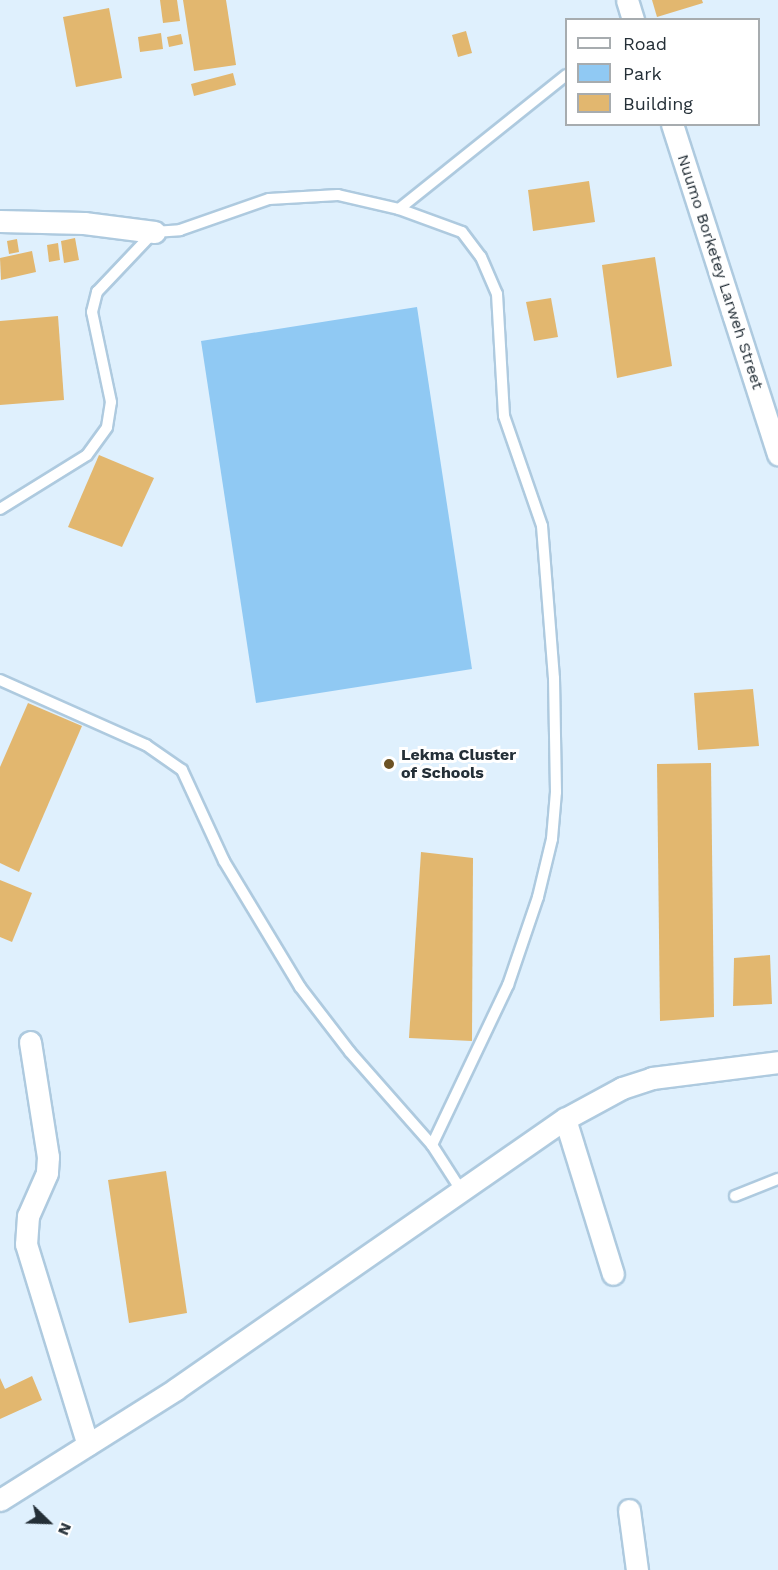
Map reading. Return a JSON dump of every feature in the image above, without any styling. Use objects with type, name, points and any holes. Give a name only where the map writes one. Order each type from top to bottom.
[{"type":"street","points":[[627,0],[632,18]]},
{"type":"street","name":"Nuumo Borketey Larweh Street","points":[[673,126],[773,422],[778,454]]},
{"type":"street","points":[[0,221],[84,223],[154,232]]},
{"type":"street","points":[[30,1042],[48,1157],[47,1173],[28,1216],[26,1244],[88,1445]]},
{"type":"street","points":[[0,1500],[176,1389],[565,1119],[622,1088],[652,1078],[778,1062]]},
{"type":"street","points":[[565,1119],[613,1274]]},
{"type":"street","points":[[629,1510],[637,1570]]},
{"type":"lane","points":[[399,208],[565,77]]},
{"type":"lane","points":[[0,509],[87,455],[107,427],[111,402],[92,312],[97,292],[154,232],[180,231],[240,207],[301,194],[338,195],[399,208],[462,232],[481,257],[497,294],[504,416],[542,526],[554,678],[556,792],[552,838],[538,897],[508,985],[432,1144]]},
{"type":"lane","points":[[0,680],[126,736],[182,770],[224,861],[300,987],[350,1052],[432,1144],[461,1190]]},
{"type":"lane","points":[[735,1196],[778,1179]]},
{"type":"green space","points":[[417,307],[472,669],[256,703],[201,341]]},
{"type":"building","points":[[160,0],[177,0],[180,21],[163,23]]},
{"type":"building","points":[[183,0],[226,0],[236,65],[194,71]]},
{"type":"building","points":[[652,0],[702,0],[703,3],[657,17]]},
{"type":"building","points":[[109,8],[122,78],[76,87],[63,17]]},
{"type":"building","points":[[466,31],[472,53],[458,57],[452,35]]},
{"type":"building","points":[[161,33],[163,49],[140,52],[138,37]]},
{"type":"building","points":[[181,34],[183,44],[169,47],[167,37]]},
{"type":"building","points":[[233,73],[236,85],[194,96],[191,84]]},
{"type":"building","points":[[589,181],[595,222],[533,231],[528,190]]},
{"type":"building","points":[[75,238],[79,260],[64,263],[61,241]]},
{"type":"building","points":[[17,239],[19,252],[9,254],[7,241]]},
{"type":"building","points":[[58,243],[60,260],[49,262],[47,245]]},
{"type":"building","points":[[32,251],[36,272],[1,280],[0,258]]},
{"type":"building","points":[[655,257],[672,366],[617,378],[602,265]]},
{"type":"building","points":[[551,298],[558,337],[534,341],[526,302]]},
{"type":"building","points":[[58,316],[64,400],[0,405],[0,321]]},
{"type":"building","points":[[99,455],[154,478],[122,547],[68,527]]},
{"type":"building","points":[[753,689],[759,746],[698,750],[694,693]]},
{"type":"building","points":[[28,703],[82,726],[19,872],[0,863],[0,767]]},
{"type":"building","points":[[711,763],[714,1017],[660,1021],[657,764]]},
{"type":"building","points":[[421,852],[473,858],[472,1041],[409,1038]]},
{"type":"building","points":[[0,880],[32,893],[12,942],[0,937]]},
{"type":"building","points":[[770,955],[772,1004],[733,1006],[734,958]]},
{"type":"building","points":[[166,1171],[187,1313],[129,1323],[108,1180]]},
{"type":"building","points":[[32,1376],[42,1400],[0,1419],[0,1378],[5,1389]]},
{"type":"place","name":"Lekma Cluster of Schools","points":[[389,764]]}]
